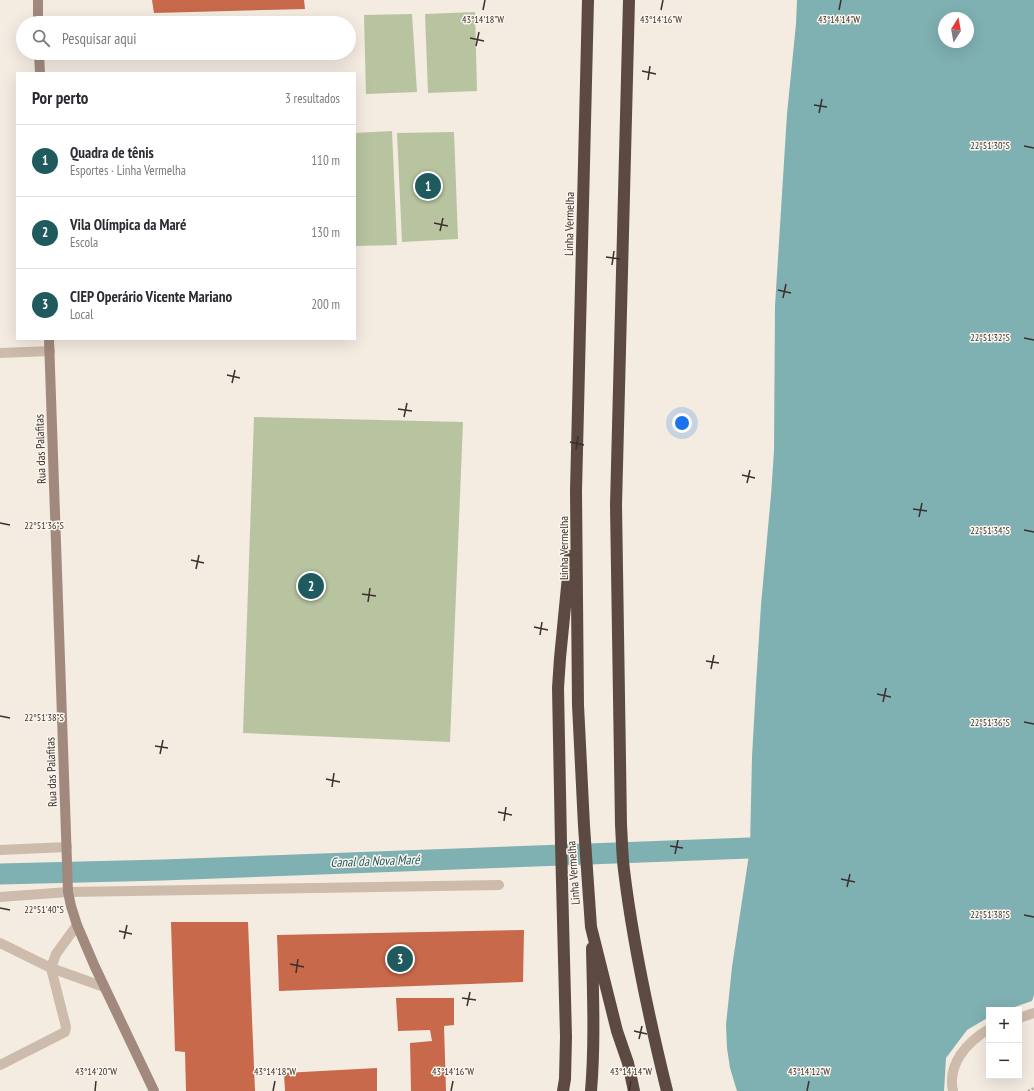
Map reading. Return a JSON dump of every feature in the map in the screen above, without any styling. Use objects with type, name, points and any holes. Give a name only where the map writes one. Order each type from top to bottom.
[{"type":"highway","name":"Linha Vermelha","points":[[588,0],[576,491],[578,705],[591,927],[617,1031],[628,1063],[634,1091]]},
{"type":"highway","points":[[629,0],[616,505],[621,825],[624,870],[639,970],[667,1091]]},
{"type":"highway","points":[[563,1091],[565,1079],[566,1037],[558,688],[576,491]]},
{"type":"highway","points":[[591,927],[594,1035],[591,1091]]},
{"type":"street","points":[[38,0],[38,16]]},
{"type":"street","points":[[39,60],[40,72]]},
{"type":"street","name":"Rua das Palafitas","points":[[49,340],[68,892],[77,925],[104,987],[154,1091]]},
{"type":"street","points":[[0,353],[50,351]]},
{"type":"street","points":[[0,850],[67,847]]},
{"type":"street","points":[[0,897],[68,892],[499,885]]},
{"type":"street","points":[[0,1065],[65,1032],[66,1027],[51,968],[56,954],[77,925]]},
{"type":"street","points":[[0,943],[51,968],[104,987]]},
{"type":"street","points":[[1022,1017],[1034,1014]]},
{"type":"street","points":[[953,1091],[953,1068],[961,1053],[975,1038],[986,1031]]},
{"type":"path","points":[[1028,1091],[1034,1088]]},
{"type":"green space","points":[[475,12],[477,91],[428,93],[425,14]]},
{"type":"green space","points":[[412,14],[417,92],[366,94],[364,15]]},
{"type":"green space","points":[[392,131],[397,245],[356,246],[356,133]]},
{"type":"green space","points":[[454,132],[458,239],[402,242],[397,133]]},
{"type":"green space","points":[[254,417],[463,422],[450,742],[243,733]]},
{"type":"water","points":[[797,0],[1034,0],[1034,995],[1032,1001],[1015,1007],[986,1007],[986,1019],[967,1030],[946,1058],[944,1091],[737,1091],[730,1068],[726,1025],[732,967],[750,848],[752,757],[756,685],[774,451],[775,306],[787,114]]},
{"type":"building","points":[[152,0],[304,0],[305,9],[154,13]]},
{"type":"building","points":[[171,922],[248,922],[255,1091],[186,1091],[185,1052],[175,1051]]},
{"type":"building","points":[[524,930],[523,982],[279,991],[277,935]]},
{"type":"building","points":[[396,998],[454,998],[454,1025],[444,1026],[446,1091],[411,1091],[410,1043],[432,1041],[430,1030],[398,1031]]},
{"type":"building","points":[[377,1068],[377,1091],[285,1091],[284,1073]]},
{"type":"waterway","name":"Canal da Nova Maré","points":[[0,874],[163,870],[750,848]]},
{"type":"place","name":"Quadra de tênis","points":[[428,186]]},
{"type":"place","name":"Vila Olímpica da Maré","points":[[311,586]]},
{"type":"place","name":"CIEP Operário Vicente Mariano","points":[[400,959]]}]
